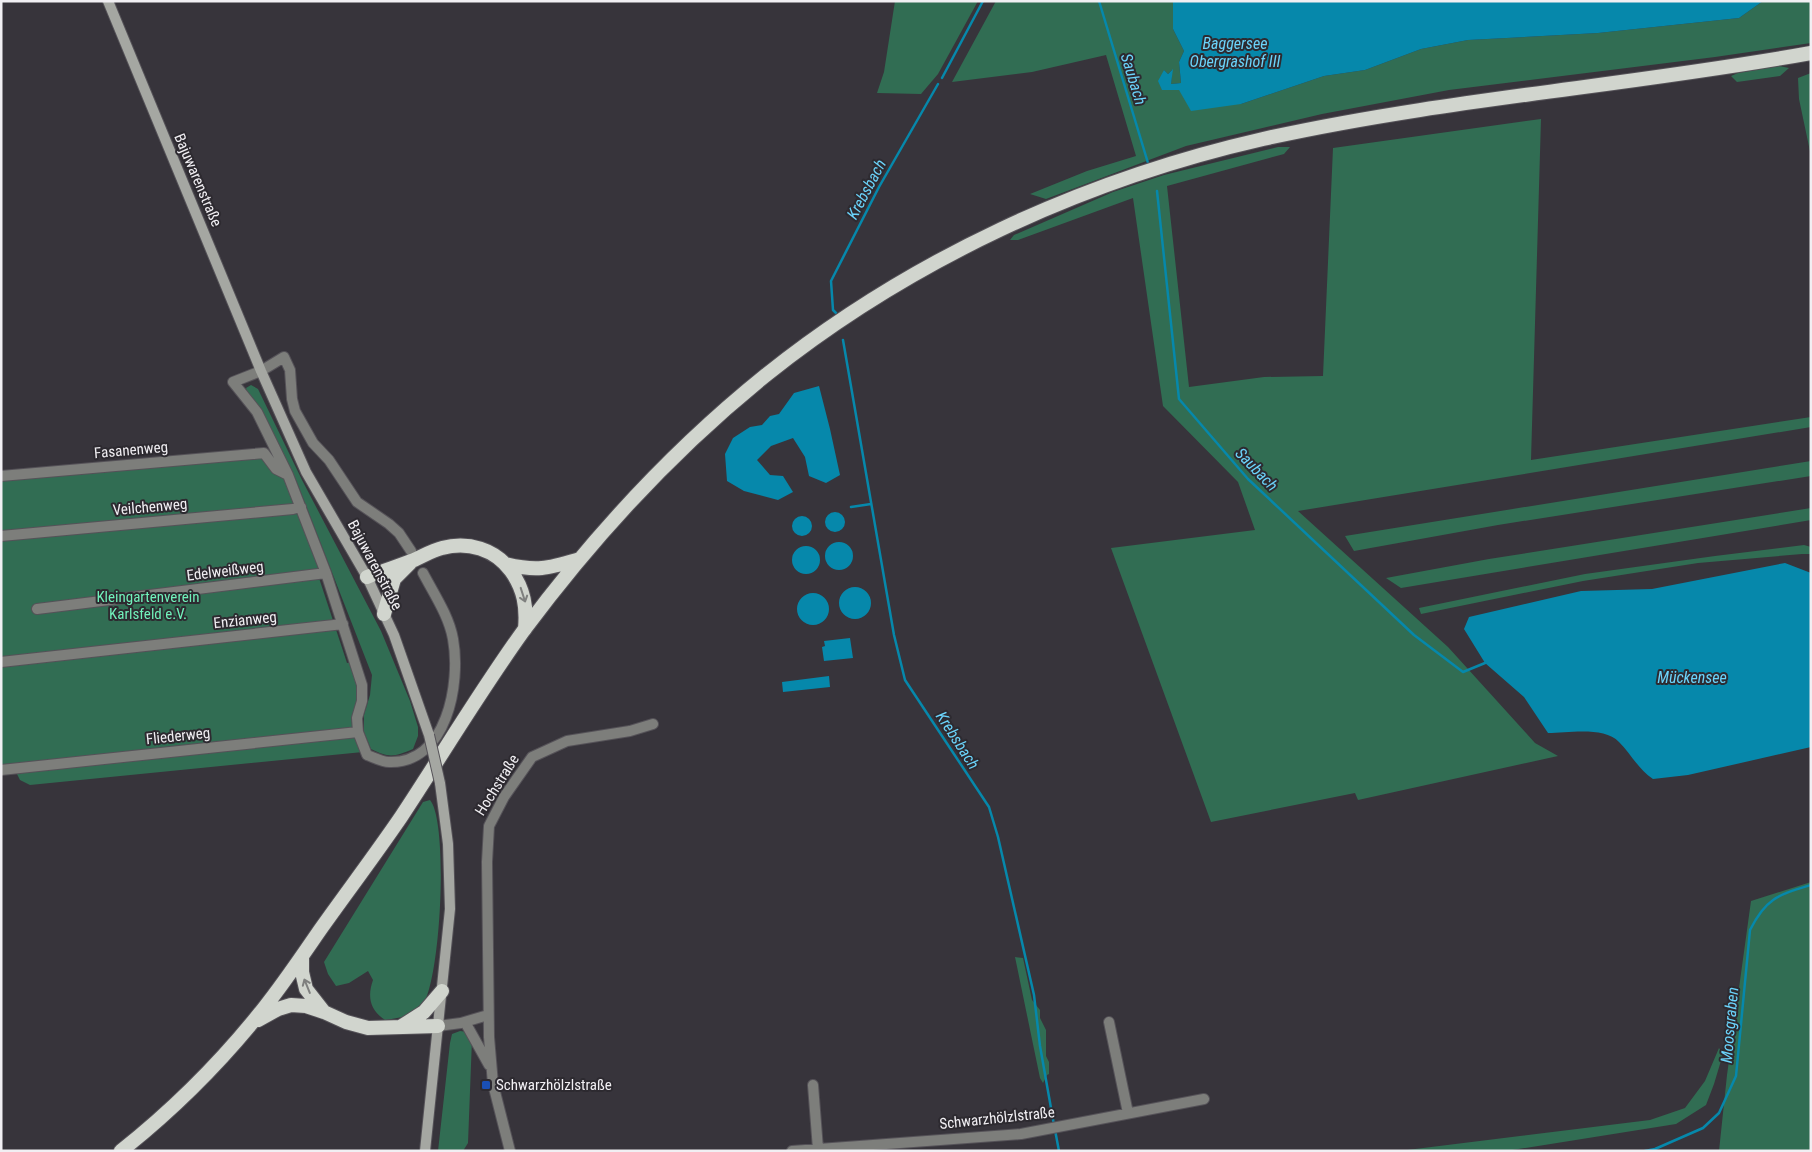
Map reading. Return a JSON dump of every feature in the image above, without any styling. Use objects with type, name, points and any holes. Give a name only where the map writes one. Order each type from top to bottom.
[{"type":"highway","points":[[121,1151],[167,1112],[206,1074],[251,1024],[399,820],[486,685],[525,630],[580,559],[645,486],[730,405],[800,349],[841,321],[917,273],[979,240],[1107,185],[1184,160],[1259,140],[1336,124],[1811,53]]},
{"type":"highway","points":[[367,576],[412,556],[441,548],[467,545],[494,553],[506,564],[516,578],[525,601],[525,630]]},
{"type":"highway","points":[[384,614],[394,579],[412,556]]},
{"type":"highway","points":[[506,564],[525,569],[539,570],[580,559]]},
{"type":"highway","points":[[302,956],[302,972],[306,989],[324,1012]]},
{"type":"highway","points":[[402,1026],[424,1012],[442,991]]},
{"type":"highway","points":[[251,1024],[278,1009],[291,1005],[306,1006],[346,1022],[368,1028],[438,1026]]},
{"type":"main road","name":"Bajuwarenstraße","points":[[108,1],[261,371],[306,472],[367,576],[394,635],[429,734],[440,783],[448,844],[450,909],[425,1151]]},
{"type":"street","points":[[412,556],[399,533],[357,502],[328,460],[313,443],[295,411],[292,399],[290,370],[284,357],[261,371],[233,382],[257,412],[302,507],[326,573],[362,684],[362,700],[357,718],[358,732],[367,755],[387,762],[406,760],[427,749],[445,723],[452,696],[456,664],[453,638],[446,617],[423,573]]},
{"type":"street","name":"Fasanenweg","points":[[1,476],[264,453],[276,469],[288,475]]},
{"type":"street","name":"Veilchenweg","points":[[1,536],[302,507]]},
{"type":"street","name":"Edelweißweg","points":[[37,609],[326,573]]},
{"type":"street","name":"Enzianweg","points":[[1,662],[343,624]]},
{"type":"street","name":"Hochstraße","points":[[510,1151],[493,1084],[491,1068],[488,1015],[487,862],[489,826],[504,797],[532,757],[567,741],[630,731],[653,724]]},
{"type":"street","name":"Fliederweg","points":[[1,770],[358,732]]},
{"type":"street","points":[[438,1026],[465,1022],[488,1015]]},
{"type":"street","points":[[465,1022],[491,1068]]},
{"type":"street","points":[[1109,1022],[1128,1113]]},
{"type":"street","points":[[814,1085],[818,1149]]},
{"type":"street","name":"Schwarzhölzlstraße","points":[[792,1151],[869,1148],[1021,1134],[1204,1099]]},
{"type":"green space","points":[[895,1],[978,1],[938,74],[921,94],[877,93],[884,72]]},
{"type":"green space","points":[[996,1],[1173,1],[1173,29],[1184,51],[1179,62],[1181,83],[1171,84],[1172,70],[1168,74],[1164,70],[1162,90],[1179,90],[1241,104],[1324,76],[1365,70],[1421,49],[1468,40],[1598,33],[1739,18],[1763,1],[1811,1],[1811,43],[1715,57],[1449,90],[1322,114],[1186,146],[1046,199],[1030,194],[1087,171],[1136,156],[1106,55],[1032,72],[952,82]]},
{"type":"green space","points":[[1779,66],[1789,68],[1780,76],[1737,82],[1731,76],[1738,73]]},
{"type":"green space","points":[[1811,73],[1811,156],[1799,99],[1798,78]]},
{"type":"green space","points":[[1541,119],[1531,460],[1811,417],[1811,427],[1298,511],[1448,647],[1535,743],[1558,756],[1358,800],[1355,793],[1211,822],[1111,548],[1255,530],[1238,482],[1163,406],[1133,198],[1018,240],[1010,240],[1014,235],[1113,192],[1164,175],[1278,147],[1290,147],[1284,154],[1167,186],[1189,387],[1264,377],[1323,376],[1333,148]]},
{"type":"green space","points":[[251,385],[258,389],[302,480],[381,631],[410,701],[418,727],[418,736],[413,749],[401,754],[387,755],[371,749],[364,732],[364,715],[370,695],[372,675],[296,480],[261,412],[248,395],[246,388]]},
{"type":"green space","name":"Kleingartenverein Karlsfeld e.V.","points":[[266,449],[288,478],[325,576],[319,578],[347,663],[354,662],[360,686],[355,728],[1,767],[1,472]]},
{"type":"green space","points":[[1811,461],[1811,476],[1498,525],[1354,551],[1345,536]]},
{"type":"green space","points":[[1811,508],[1811,520],[1401,588],[1386,578],[1489,559]]},
{"type":"green space","points":[[1804,545],[1811,547],[1811,554],[1698,563],[1583,581],[1421,614],[1419,608],[1585,574]]},
{"type":"green space","points":[[357,736],[363,752],[30,785],[20,780],[16,772]]},
{"type":"green space","points":[[430,800],[436,814],[441,870],[438,938],[434,969],[428,994],[421,1008],[409,1015],[385,1020],[376,1012],[371,1003],[370,992],[373,980],[368,971],[349,983],[336,986],[328,974],[324,962],[423,802]]},
{"type":"green space","points":[[1811,882],[1811,1151],[1719,1151],[1727,1075],[1751,901]]},
{"type":"green space","points":[[1015,957],[1023,958],[1032,1000],[1040,1010],[1040,1018],[1046,1030],[1046,1056],[1049,1062],[1049,1074],[1043,1083],[1040,1078]]},
{"type":"green space","points":[[460,1031],[467,1032],[472,1039],[468,1143],[463,1151],[438,1151],[450,1043],[452,1034]]},
{"type":"green space","points":[[1719,1048],[1723,1054],[1706,1105],[1676,1124],[1506,1151],[1399,1151],[1650,1120],[1685,1108],[1705,1081]]},
{"type":"water","name":"Baggersee Obergrashof III","points":[[1173,1],[1763,1],[1739,18],[1598,33],[1468,40],[1421,49],[1365,70],[1324,76],[1241,104],[1191,111],[1179,90],[1162,90],[1158,81],[1164,70],[1168,74],[1173,69],[1171,84],[1181,83],[1179,62],[1184,51],[1173,29]]},
{"type":"water","points":[[819,386],[840,475],[826,483],[809,476],[805,457],[793,438],[771,446],[757,460],[770,475],[783,476],[793,492],[778,500],[744,491],[727,481],[725,454],[733,438],[750,427],[762,425],[770,416],[779,414],[794,393]]},
{"type":"water","points":[[835,512],[842,515],[845,522],[842,529],[835,532],[828,529],[825,522],[828,515]]},
{"type":"water","points":[[798,516],[806,516],[812,522],[812,530],[806,536],[798,536],[792,530],[792,522]]},
{"type":"water","points":[[839,542],[849,546],[853,556],[849,566],[839,570],[829,566],[825,556],[829,546]]},
{"type":"water","points":[[806,546],[816,550],[820,560],[816,570],[806,574],[796,570],[792,560],[796,550]]},
{"type":"water","name":"Mückensee","points":[[1785,563],[1811,573],[1811,747],[1688,775],[1653,779],[1643,771],[1619,742],[1604,734],[1585,731],[1548,733],[1524,697],[1485,663],[1464,629],[1469,617],[1581,591],[1652,589]]},
{"type":"water","points":[[855,587],[861,588],[866,592],[870,597],[870,609],[866,614],[861,618],[855,619],[849,618],[844,614],[840,609],[839,603],[840,597],[844,592],[849,588]]},
{"type":"water","points":[[813,593],[819,594],[824,598],[828,603],[828,615],[824,620],[819,624],[813,625],[807,624],[802,620],[798,615],[797,609],[798,603],[802,598],[807,594]]},
{"type":"water","points":[[850,638],[853,658],[824,661],[822,647],[825,646],[824,641]]},
{"type":"water","points":[[829,676],[830,687],[783,692],[782,682]]},
{"type":"waterway","name":"Krebsbach","points":[[942,78],[983,1]]},
{"type":"waterway","name":"Saubach","points":[[1099,1],[1148,163]]},
{"type":"waterway","name":"Krebsbach","points":[[836,313],[833,310],[831,281],[879,187],[938,84]]},
{"type":"waterway","name":"Saubach","points":[[1157,191],[1179,399],[1248,479],[1414,635],[1463,672],[1485,663]]},
{"type":"waterway","name":"Krebsbach","points":[[843,340],[894,635],[905,680],[989,807],[998,837],[1034,995],[1040,1046],[1054,1125]]},
{"type":"waterway","points":[[851,507],[871,504]]},
{"type":"waterway","name":"Moosgraben","points":[[1645,1151],[1655,1149],[1703,1128],[1719,1113],[1736,1076],[1750,930],[1762,911],[1774,899],[1811,885]]},
{"type":"waterway","name":"Krebsbach","points":[[1055,1130],[1059,1151]]},
{"type":"place","name":"Schwarzhölzlstraße","points":[[486,1085]]}]
